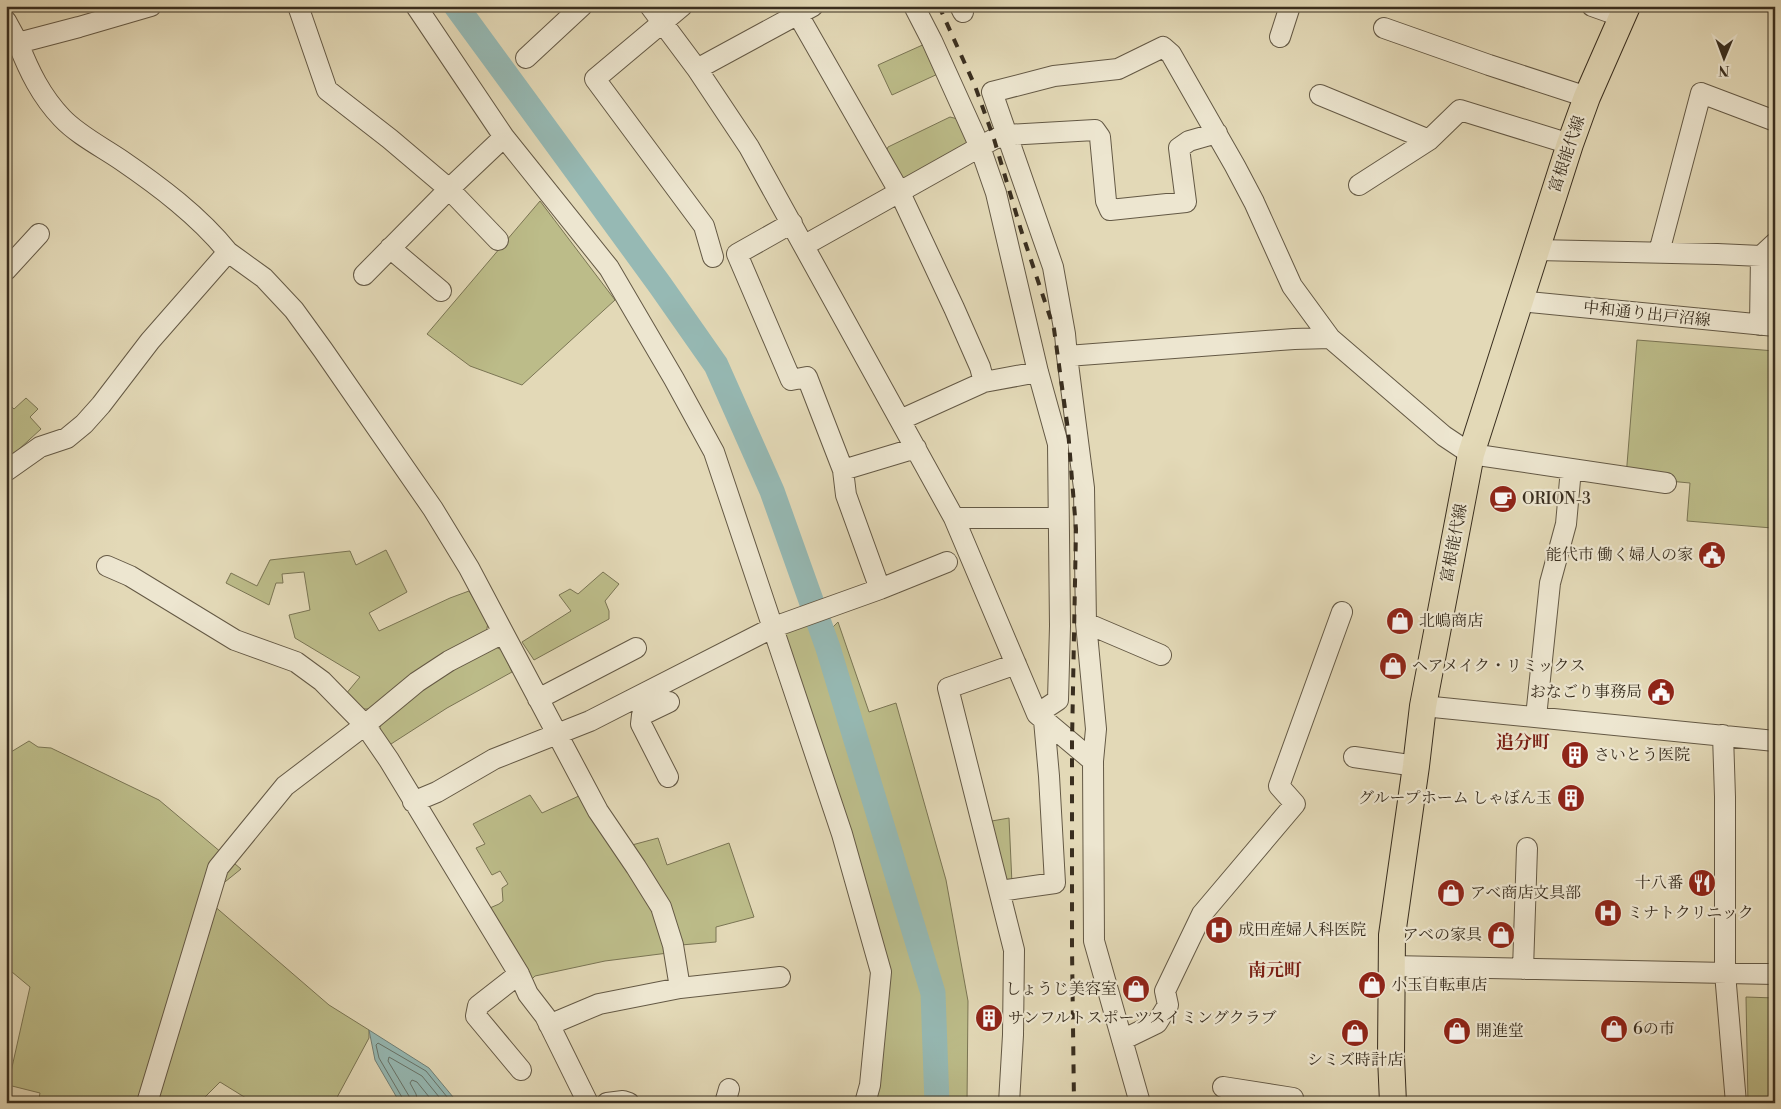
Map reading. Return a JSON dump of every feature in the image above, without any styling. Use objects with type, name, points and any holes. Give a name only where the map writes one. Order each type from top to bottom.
[{"type":"main road","name":"富根能代線","points":[[1393,1103],[1391,1057],[1392,936],[1423,706],[1471,454],[1570,144],[1587,97],[1625,12]]},
{"type":"street","points":[[298,6],[327,90],[390,139],[449,189],[498,240]]},
{"type":"street","points":[[416,6],[504,137],[609,268],[714,452],[779,626],[842,834],[881,972],[870,1085],[865,1103]]},
{"type":"street","points":[[650,6],[698,69],[749,147],[805,245],[954,518],[1016,664],[1041,717],[1050,776],[1055,883],[1000,891]]},
{"type":"street","points":[[682,6],[594,79],[704,226],[713,257]]},
{"type":"street","points":[[914,6],[932,40],[980,147],[996,193],[1038,372],[1058,444],[1060,626],[1058,700],[1041,717]]},
{"type":"street","points":[[1280,37],[1290,6]]},
{"type":"street","points":[[1592,6],[1625,12]]},
{"type":"street","points":[[12,45],[138,8]]},
{"type":"street","points":[[526,58],[575,8]]},
{"type":"street","points":[[698,69],[801,9],[900,193],[954,308],[980,367],[984,382]]},
{"type":"street","points":[[6,22],[12,45],[42,94],[63,119],[144,176],[199,221],[228,252],[264,278],[294,310],[323,350],[433,510],[469,568],[598,811],[661,907],[673,945],[680,988]]},
{"type":"street","points":[[1384,28],[1587,97]]},
{"type":"street","points":[[1140,1103],[1094,941],[1093,761],[1096,729],[1086,623],[1084,488],[1065,334],[1052,267],[992,92],[1054,76],[1118,69],[1163,47],[1171,54],[1217,133],[1254,202],[1292,286],[1330,338],[1444,436],[1471,454],[1666,482]]},
{"type":"street","points":[[1659,252],[1701,93],[1775,121]]},
{"type":"street","points":[[1320,95],[1429,140]]},
{"type":"street","points":[[1359,185],[1429,140],[1460,110],[1570,144]]},
{"type":"street","points":[[805,245],[980,147],[1006,135],[1095,130],[1100,137],[1106,201],[1110,210],[1186,202],[1179,148],[1189,141],[1217,133]]},
{"type":"street","points":[[364,275],[449,189],[504,137]]},
{"type":"street","points":[[792,223],[737,254],[791,380],[808,377],[843,470],[846,495],[880,589]]},
{"type":"street","points":[[6,270],[39,234]]},
{"type":"street","points":[[390,248],[441,291]]},
{"type":"street","points":[[1537,250],[1659,252],[1768,249],[1767,325]]},
{"type":"street","points":[[6,471],[40,448],[67,438],[84,424],[150,341],[228,252]]},
{"type":"street","name":"中和通り出戸沼線","points":[[1519,301],[1767,325]]},
{"type":"street","points":[[1067,356],[1330,338]]},
{"type":"street","points":[[900,420],[984,382],[1038,372]]},
{"type":"street","points":[[843,470],[910,448],[916,448]]},
{"type":"street","points":[[1536,717],[1550,583],[1566,524],[1571,469]]},
{"type":"street","points":[[954,518],[1058,518]]},
{"type":"street","points":[[413,802],[437,792],[494,759],[590,721],[779,626],[947,562]]},
{"type":"street","points":[[107,566],[130,576],[235,640],[296,662],[322,681],[365,725],[389,760],[519,974],[528,994],[545,1016],[588,1103]]},
{"type":"street","points":[[1122,1040],[1157,1023],[1168,1005],[1165,991],[1202,914],[1295,804],[1279,786],[1342,612]]},
{"type":"street","points":[[1086,623],[1162,656]]},
{"type":"street","points":[[147,1103],[218,868],[285,786],[433,671],[503,632]]},
{"type":"street","points":[[538,700],[636,648]]},
{"type":"street","points":[[1008,1103],[1013,1035],[1014,950],[948,688],[1016,664]]},
{"type":"street","points":[[668,777],[642,724],[642,715],[669,702]]},
{"type":"street","points":[[1423,706],[1775,741]]},
{"type":"street","points":[[1041,717],[1093,761]]},
{"type":"street","points":[[1723,735],[1725,973],[1736,1103]]},
{"type":"street","points":[[1354,757],[1416,766]]},
{"type":"street","points":[[1523,969],[1527,848]]},
{"type":"street","points":[[1391,966],[1775,974]]},
{"type":"street","points":[[519,974],[478,1006],[476,1016],[521,1070]]},
{"type":"street","points":[[549,1025],[599,1004],[680,988],[780,977]]},
{"type":"street","points":[[1223,1087],[1293,1098],[1292,1103]]},
{"type":"street","points":[[607,1103],[623,1101],[629,1103]]},
{"type":"green space","points":[[927,43],[940,73],[892,95],[878,65]]},
{"type":"green space","points":[[950,117],[958,119],[968,142],[908,179],[901,179],[886,152],[888,147]]},
{"type":"green space","points":[[540,201],[615,300],[522,385],[470,366],[427,334]]},
{"type":"green space","points":[[1637,340],[1775,351],[1775,545],[1771,545],[1772,528],[1687,521],[1690,483],[1626,477]]},
{"type":"green space","points":[[26,398],[38,409],[30,417],[41,429],[6,461],[6,401],[14,409]]},
{"type":"green space","points":[[386,550],[407,592],[369,613],[379,631],[469,591],[488,622],[486,635],[375,709],[361,709],[345,695],[360,677],[295,638],[289,615],[310,610],[304,572],[282,574],[283,583],[276,583],[269,605],[226,583],[231,573],[257,586],[270,560],[350,551],[356,565]]},
{"type":"green space","points":[[603,572],[619,584],[605,601],[609,611],[609,619],[534,660],[522,642],[571,611],[559,595],[570,589],[578,594]]},
{"type":"green space","points":[[813,619],[820,640],[838,622],[869,712],[896,703],[946,880],[968,1001],[967,1103],[871,1103],[884,968],[782,634]]},
{"type":"green space","points":[[491,645],[502,650],[512,672],[447,708],[391,744],[379,733],[382,717]]},
{"type":"green space","points":[[29,741],[38,747],[51,748],[159,800],[241,869],[205,898],[329,1005],[369,1030],[369,1038],[334,1103],[254,1103],[220,1082],[199,1103],[38,1103],[40,1093],[8,1085],[30,987],[6,967],[6,755]]},
{"type":"green space","points":[[530,795],[542,813],[581,795],[658,914],[668,953],[605,961],[535,976],[528,983],[483,911],[503,901],[502,888],[508,884],[500,871],[492,875],[476,848],[485,844],[473,824]]},
{"type":"green space","points":[[1009,818],[1012,884],[1002,885],[986,822]]},
{"type":"green space","points":[[658,838],[667,865],[729,843],[754,917],[716,927],[716,942],[681,945],[632,845]]},
{"type":"green space","points":[[1746,997],[1775,998],[1775,1103],[1748,1103]]},
{"type":"water","points":[[369,1030],[429,1068],[458,1103],[400,1103],[375,1060]]},
{"type":"waterway","points":[[456,6],[660,285],[716,365],[772,491],[828,648],[933,993],[937,1103]]},
{"type":"railway","points":[[939,6],[975,86],[994,139],[1021,230],[1054,329],[1068,430],[1076,529],[1072,742],[1074,1103]]},
{"type":"place","name":"ORION-3","points":[[1503,499]]},
{"type":"place","name":"能代市 働く婦人の家","points":[[1712,555]]},
{"type":"place","name":"北嶋商店","points":[[1400,621]]},
{"type":"place","name":"ヘアメイク・リミックス","points":[[1393,666]]},
{"type":"place","name":"おなごり事務局","points":[[1661,692]]},
{"type":"place","name":"さいとう医院","points":[[1575,755]]},
{"type":"place","name":"グループホーム しゃぼん玉","points":[[1571,798]]},
{"type":"place","name":"十八番","points":[[1702,883]]},
{"type":"place","name":"アベ商店文具部","points":[[1451,893]]},
{"type":"place","name":"ミナトクリニック","points":[[1608,913]]},
{"type":"place","name":"成田産婦人科医院","points":[[1219,930]]},
{"type":"place","name":"アベの家具","points":[[1501,935]]},
{"type":"place","name":"小玉自転車店","points":[[1372,985]]},
{"type":"place","name":"しょうじ美容室","points":[[1136,989]]},
{"type":"place","name":"サンフルトスポーツスイミングクラブ","points":[[989,1018]]},
{"type":"place","name":"6の市","points":[[1614,1029]]},
{"type":"place","name":"開進堂","points":[[1457,1031]]},
{"type":"place","name":"シミズ時計店","points":[[1355,1033]]},
{"type":"district","name":"追分町","points":[[1523,742]]},
{"type":"district","name":"南元町","points":[[1275,970]]}]
